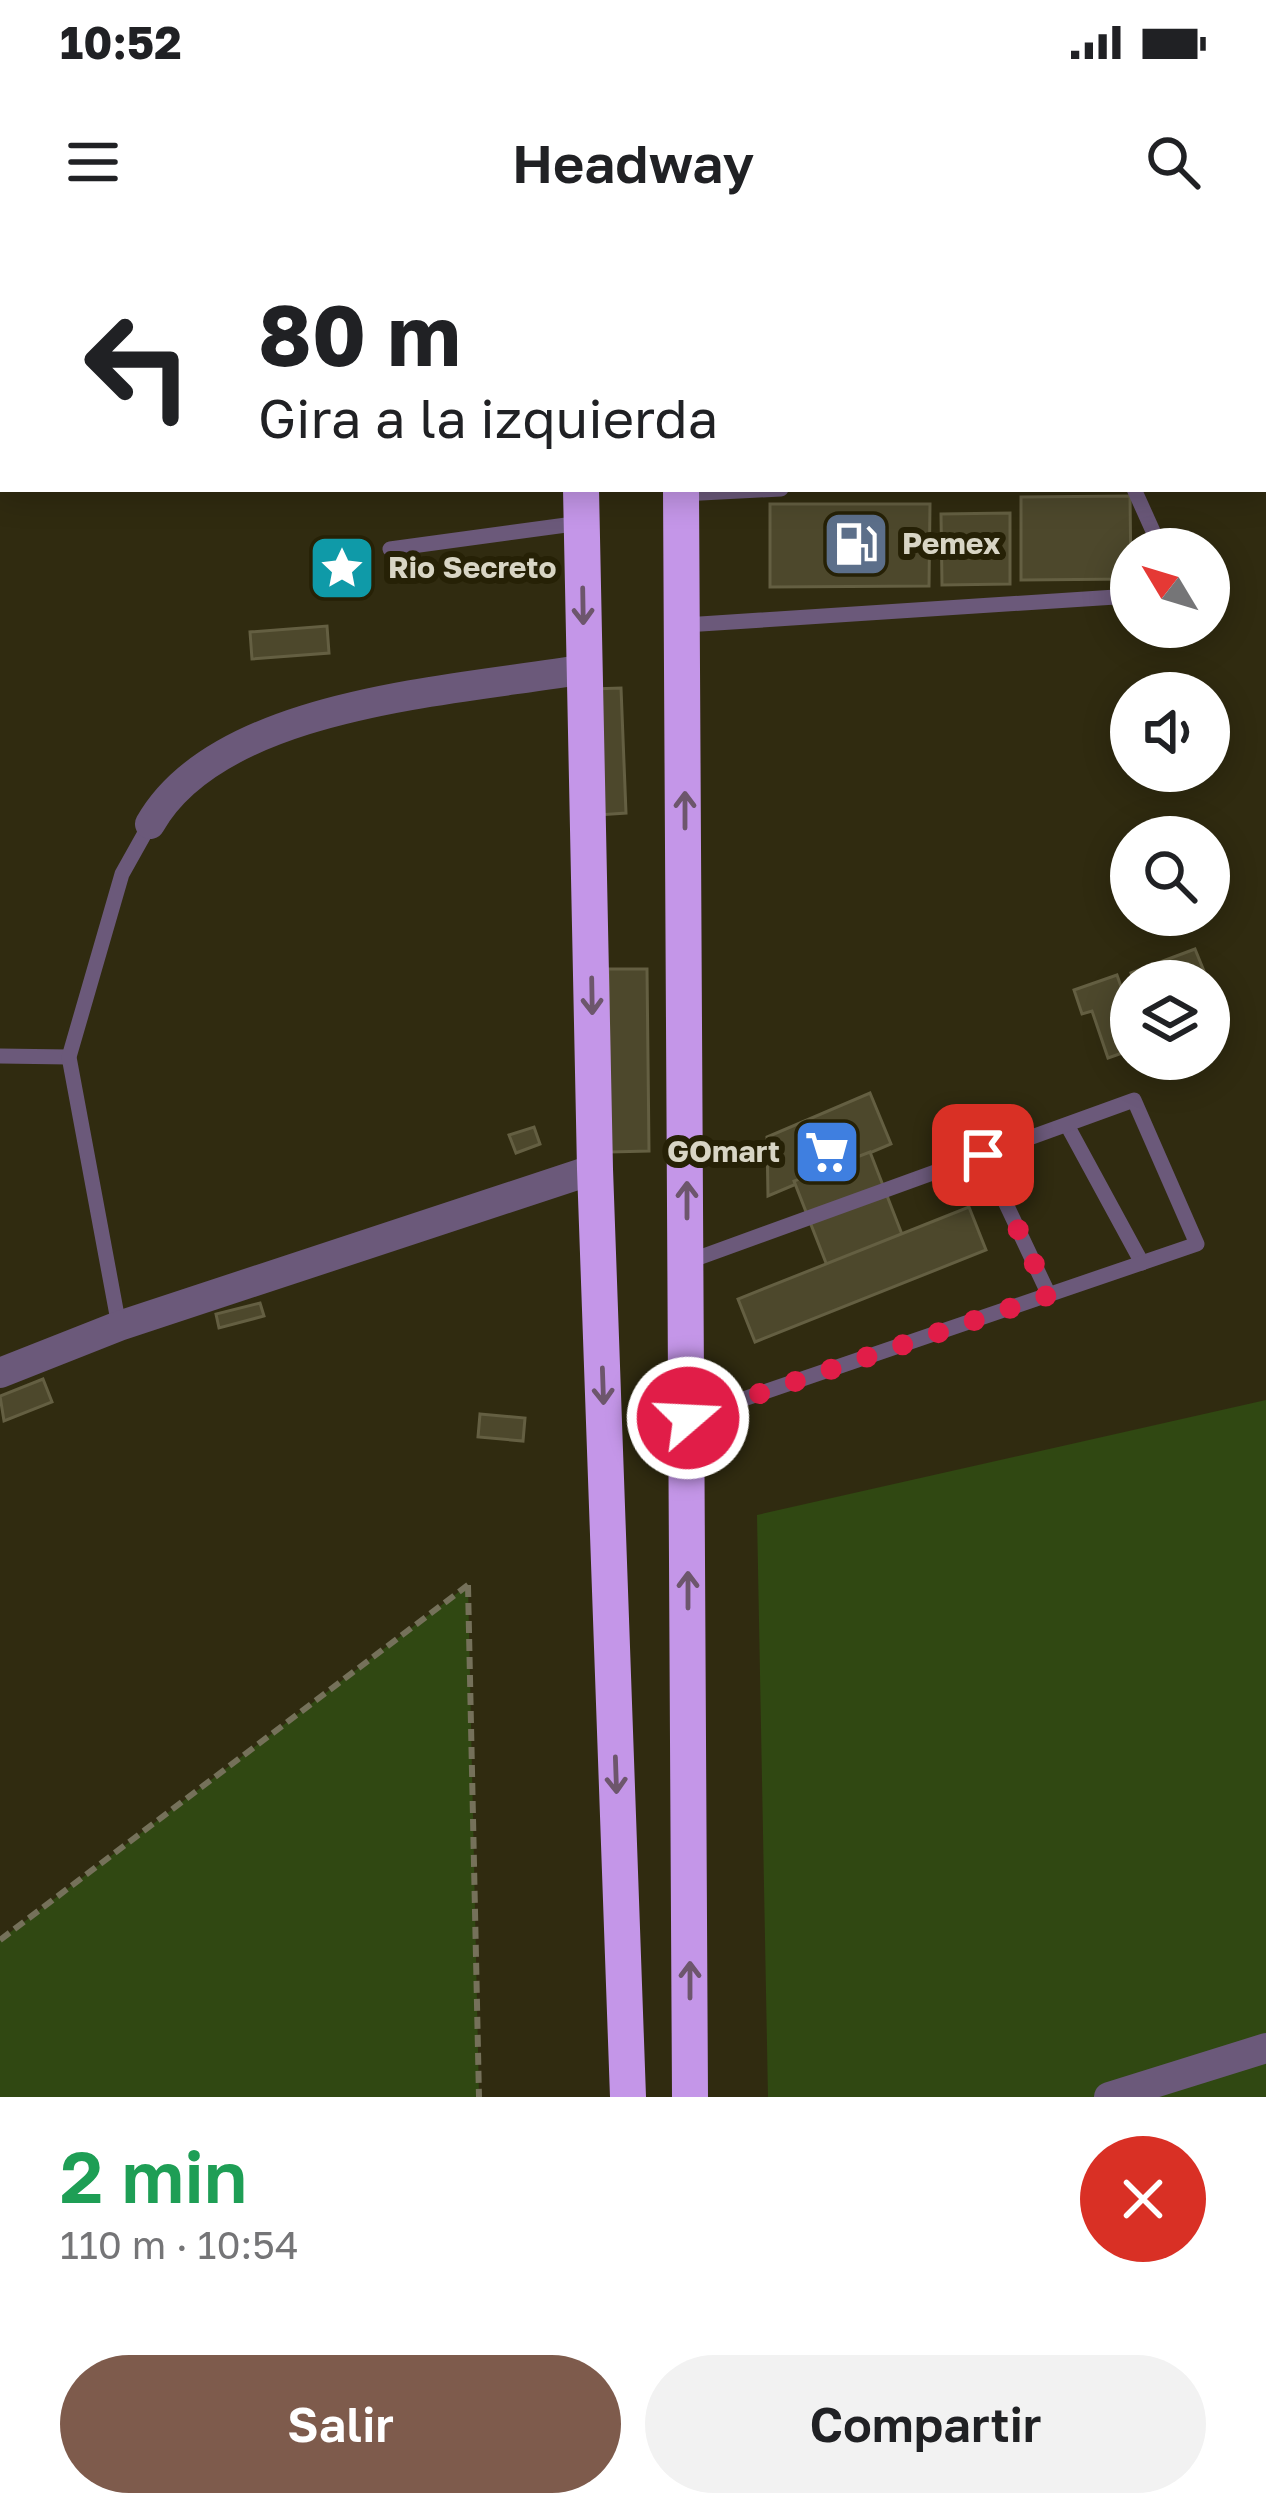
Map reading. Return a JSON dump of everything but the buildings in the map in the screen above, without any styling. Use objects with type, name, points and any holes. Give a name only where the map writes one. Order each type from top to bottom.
[{"type":"highway","points":[[681,492],[690,2097]]},
{"type":"highway","points":[[581,506],[595,1168],[628,2097]]},
{"type":"street","points":[[150,824],[165,796],[205,764],[315,715],[585,669]]},
{"type":"street","points":[[0,1373],[119,1325],[595,1168]]},
{"type":"street","points":[[1109,2097],[1266,2048]]},
{"type":"lane","points":[[1135,492],[1152,528]]},
{"type":"lane","points":[[390,549],[581,506]]},
{"type":"lane","points":[[685,625],[1110,597]]},
{"type":"lane","points":[[119,1325],[69,1057],[122,874],[150,824]]},
{"type":"lane","points":[[0,1056],[69,1057]]},
{"type":"lane","points":[[687,1262],[1135,1100],[1197,1244],[688,1418]]},
{"type":"lane","points":[[1067,1125],[1142,1263]]},
{"type":"lane","points":[[983,1155],[1049,1295]]},
{"type":"path","points":[[0,1940],[468,1585],[479,2097]]},
{"type":"green space","points":[[1266,1400],[1266,2097],[768,2097],[757,1515]]},
{"type":"green space","points":[[468,1585],[479,2097],[0,2097],[0,1940]]},
{"type":"place","name":"Pemex","points":[[856,544]]},
{"type":"place","name":"Rio Secreto","points":[[342,568]]},
{"type":"place","name":"GOmart","points":[[827,1152]]},
{"type":"route","points":[[688,1418],[1049,1295],[983,1155]]}]
